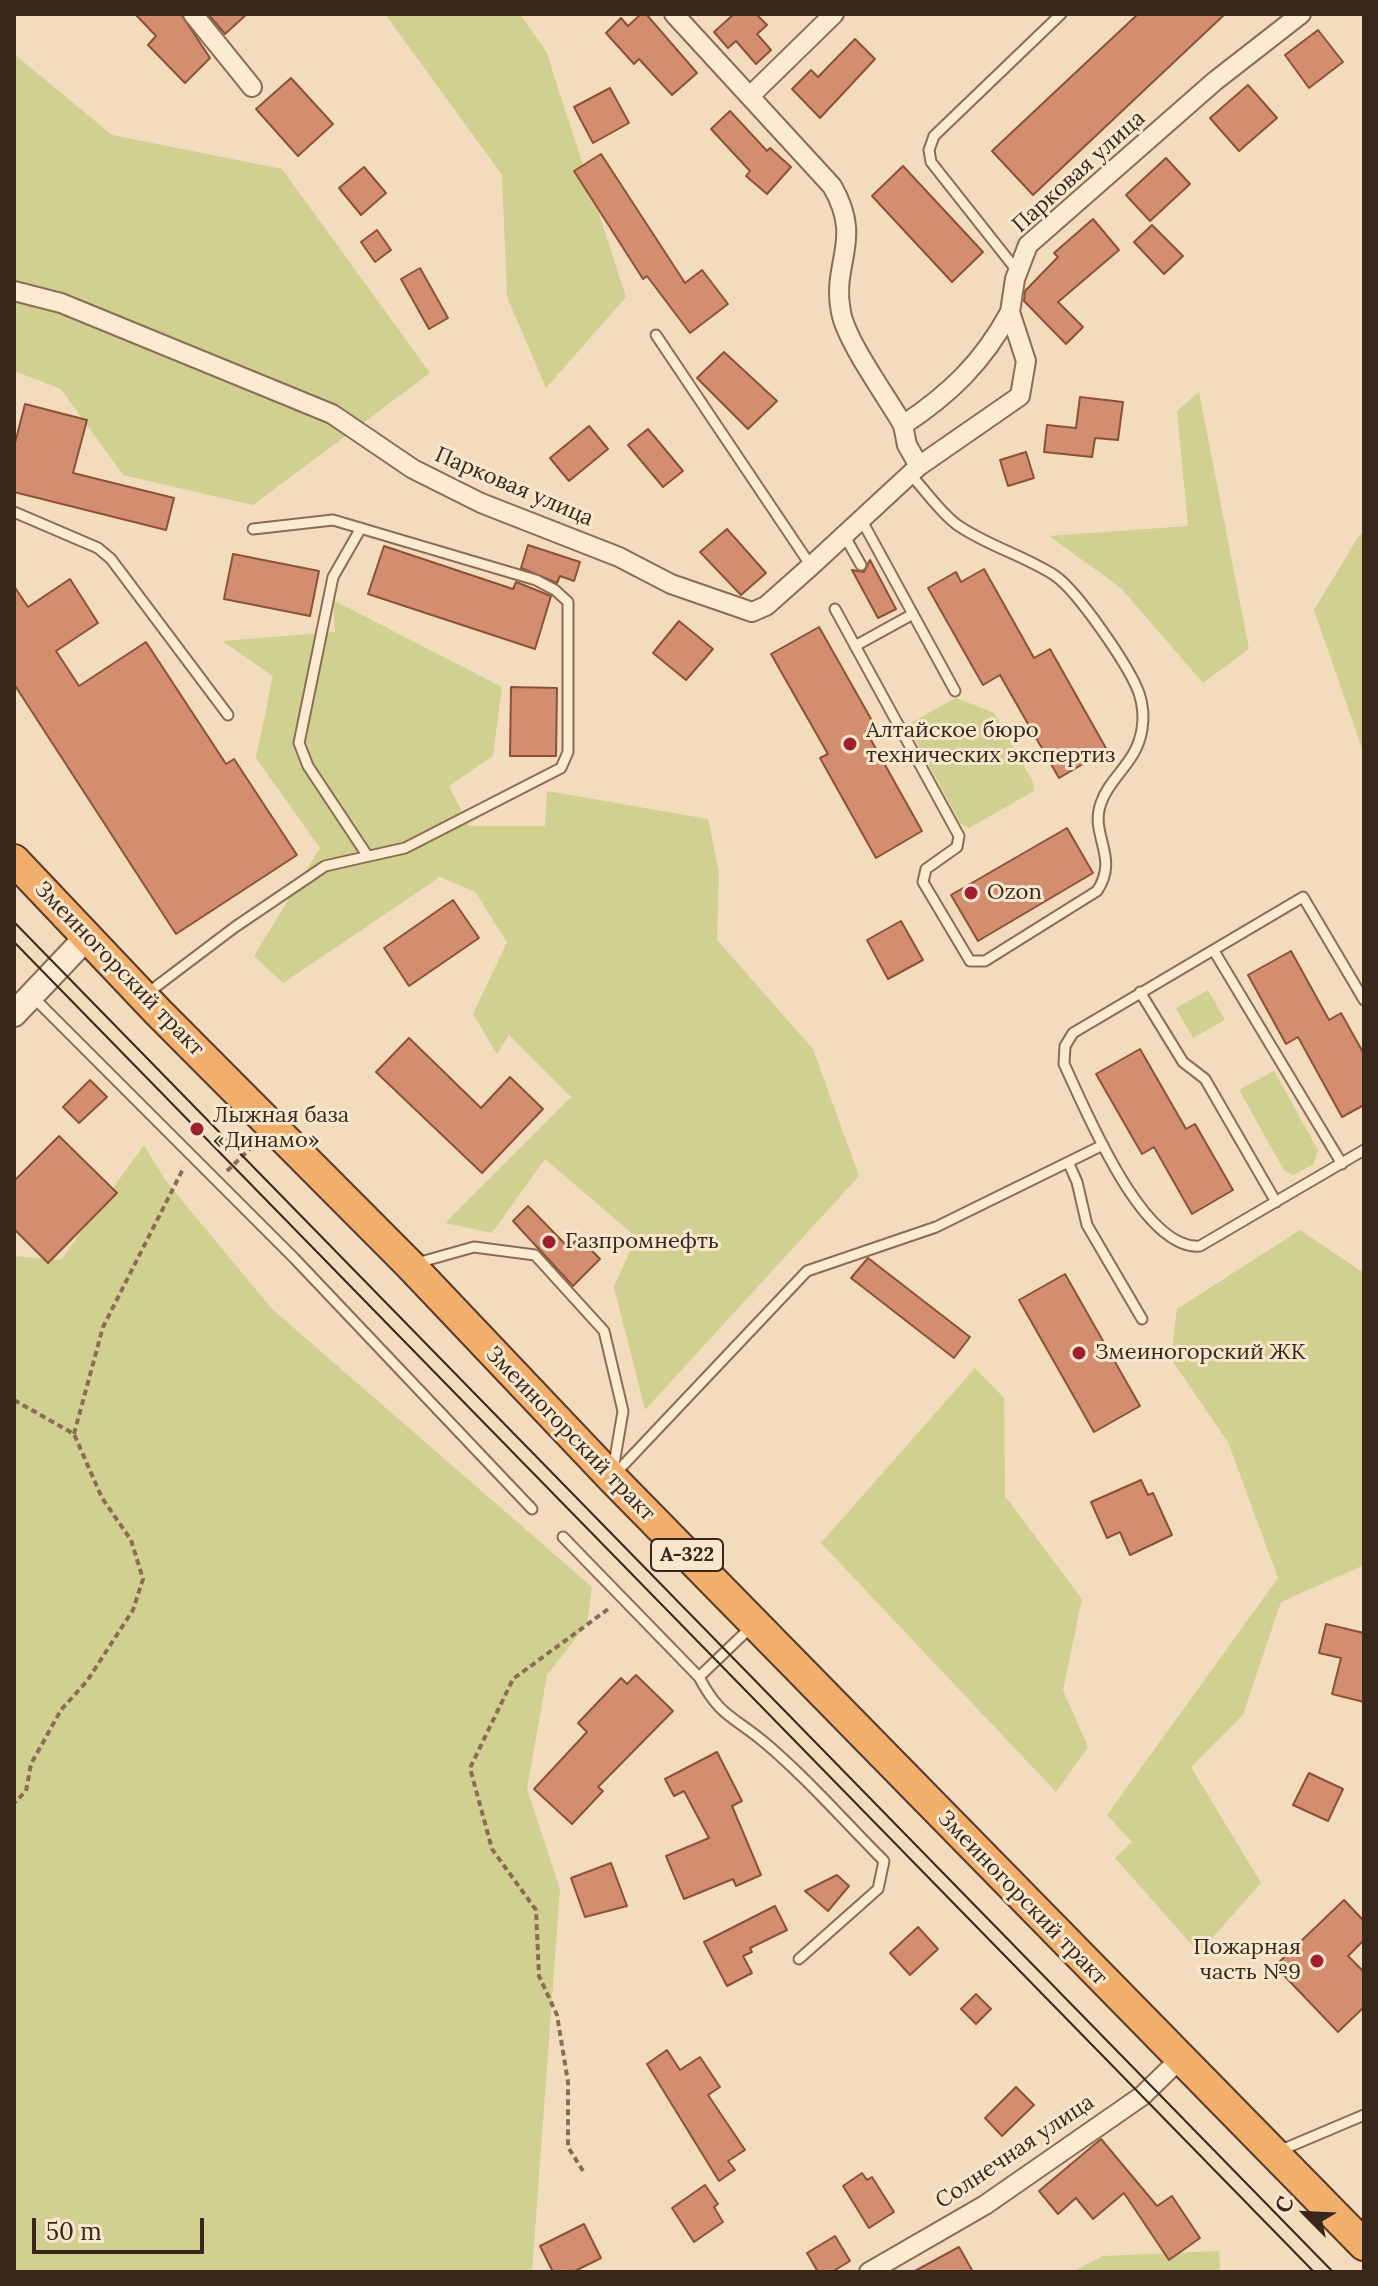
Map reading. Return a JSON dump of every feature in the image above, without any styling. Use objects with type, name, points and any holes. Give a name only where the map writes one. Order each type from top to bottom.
[{"type":"highway","name":"Змеиногорский тракт","points":[[14,860],[142,997],[410,1265],[612,1478],[1364,2245]]},
{"type":"street","points":[[193,14],[252,87]]},
{"type":"street","points":[[674,14],[832,186],[845,208],[848,233],[841,313],[903,425],[914,470]]},
{"type":"street","points":[[750,96],[834,14]]},
{"type":"street","name":"Парковая улица","points":[[14,291],[61,303],[332,414],[442,485],[619,557],[671,584],[752,612],[766,606],[914,470],[1020,396],[1026,361],[1010,312],[1018,272],[1028,245],[1215,81],[1301,14]]},
{"type":"street","points":[[903,425],[945,397],[970,373],[991,347],[1010,312]]},
{"type":"street","points":[[14,1014],[86,938]]},
{"type":"street","name":"Солнечная улица","points":[[869,2272],[985,2205],[1142,2096],[1180,2059]]},
{"type":"lane","points":[[1018,272],[931,162],[929,150],[934,136],[1061,14]]},
{"type":"lane","points":[[656,335],[811,566]]},
{"type":"lane","points":[[835,609],[959,836],[957,847],[926,869],[923,882],[970,961],[985,961],[1097,891],[1104,881],[1108,862],[1098,825],[1101,801],[1134,756],[1142,729],[1142,707],[1135,684],[1082,603],[1056,576],[954,523],[914,470]]},
{"type":"lane","points":[[14,512],[98,548],[111,559],[228,715]]},
{"type":"lane","points":[[861,519],[955,691]]},
{"type":"lane","points":[[142,997],[235,927],[325,866],[405,848],[561,768],[568,752],[568,602],[555,590],[536,580],[333,520],[253,529]]},
{"type":"lane","points":[[361,528],[333,577],[299,743],[308,766],[367,855]]},
{"type":"lane","points":[[844,535],[861,565]]},
{"type":"lane","points":[[855,646],[913,614]]},
{"type":"lane","points":[[1364,1000],[1303,897],[1073,1033],[1065,1046],[1064,1064],[1129,1197],[1187,1246],[1200,1246],[1364,1150]]},
{"type":"lane","points":[[1214,951],[1342,1164]]},
{"type":"lane","points":[[1140,992],[1183,1062],[1205,1079],[1276,1202]]},
{"type":"lane","points":[[31,995],[191,1154],[532,1509]]},
{"type":"lane","points":[[612,1478],[646,1437],[807,1271],[936,1227],[1103,1145]]},
{"type":"lane","points":[[1069,1164],[1079,1187],[1085,1220],[1142,1319]]},
{"type":"lane","points":[[410,1265],[474,1247],[535,1255],[604,1331],[623,1411],[612,1478]]},
{"type":"lane","points":[[563,1537],[699,1677],[710,1697],[734,1723],[762,1740],[884,1861],[878,1889],[799,1959]]},
{"type":"lane","points":[[699,1677],[755,1624]]},
{"type":"lane","points":[[1274,2154],[1364,2115]]},
{"type":"path","points":[[216,1161],[226,1171],[255,1144],[265,1154]]},
{"type":"path","points":[[74,1434],[103,1327],[191,1154]]},
{"type":"path","points":[[14,1400],[74,1434],[102,1498],[131,1540],[143,1579],[133,1610],[87,1681],[61,1710],[31,1764],[26,1791],[14,1803]]},
{"type":"path","points":[[583,2171],[568,2147],[568,2082],[557,2015],[539,1976],[536,1910],[492,1849],[470,1768],[513,1679],[623,1599]]},
{"type":"green space","points":[[385,14],[520,14],[546,51],[626,297],[546,388],[507,297],[502,175]]},
{"type":"green space","points":[[14,54],[112,135],[282,169],[430,373],[253,505],[123,475],[61,389],[14,371]]},
{"type":"green space","points":[[1199,392],[1249,649],[1203,683],[1120,587],[1049,536],[1188,526],[1177,411]]},
{"type":"green space","points":[[1360,534],[1364,534],[1364,754],[1314,610]]},
{"type":"green space","points":[[333,600],[502,687],[493,756],[449,786],[469,826],[545,826],[547,791],[708,819],[719,872],[717,940],[813,1049],[859,1176],[645,1410],[614,1287],[636,1237],[545,1159],[492,1233],[445,1223],[571,1097],[509,1035],[497,1054],[473,1014],[507,942],[475,892],[440,877],[283,983],[254,956],[320,848],[256,758],[273,676],[222,641],[335,632]]},
{"type":"green space","points":[[956,698],[994,713],[1033,782],[1034,791],[969,828],[960,823],[910,730],[912,722]]},
{"type":"green space","points":[[1208,990],[1225,1020],[1193,1038],[1176,1008]]},
{"type":"green space","points":[[1274,1071],[1318,1150],[1313,1165],[1293,1175],[1284,1170],[1239,1090]]},
{"type":"green space","points":[[144,1145],[165,1180],[272,1309],[592,1587],[587,1624],[547,1675],[527,1789],[560,1889],[532,2272],[14,2272],[14,1256],[61,1260]]},
{"type":"green space","points":[[1300,1230],[1364,1273],[1364,1565],[1281,1602],[1243,1715],[1191,1767],[1261,1883],[1199,1953],[1115,1858],[1132,1842],[1107,1815],[1278,1578],[1228,1442],[1171,1359],[1177,1309]]},
{"type":"green space","points":[[975,1368],[1004,1398],[1005,1496],[1082,1599],[1063,1690],[1088,1747],[1056,1792],[821,1543]]},
{"type":"green space","points":[[1219,2251],[1220,2272],[1072,2272],[1103,2256]]},
{"type":"building","points":[[135,14],[181,14],[210,58],[185,83],[148,45],[156,36]]},
{"type":"building","points":[[208,14],[247,14],[225,34]]},
{"type":"building","points":[[641,14],[646,14],[697,73],[672,95],[639,59],[634,64],[606,33],[621,18],[628,26]]},
{"type":"building","points":[[734,14],[756,14],[767,25],[757,34],[771,50],[756,64],[736,41],[728,48],[714,32]]},
{"type":"building","points":[[1138,14],[1225,14],[1033,195],[992,151]]},
{"type":"building","points":[[1318,30],[1343,62],[1309,88],[1285,55]]},
{"type":"building","points":[[855,39],[875,59],[820,118],[792,89],[811,70],[818,77]]},
{"type":"building","points":[[291,78],[333,124],[298,156],[256,109]]},
{"type":"building","points":[[1248,85],[1277,118],[1239,151],[1210,118]]},
{"type":"building","points":[[610,88],[629,123],[593,143],[574,107]]},
{"type":"building","points":[[730,111],[767,151],[770,148],[791,167],[767,194],[746,176],[750,171],[711,129]]},
{"type":"building","points":[[601,154],[685,283],[702,270],[728,304],[690,333],[647,276],[643,279],[574,171]]},
{"type":"building","points":[[1166,158],[1190,184],[1150,221],[1126,195]]},
{"type":"building","points":[[903,166],[983,252],[952,282],[872,196]]},
{"type":"building","points":[[364,167],[386,193],[361,215],[339,188]]},
{"type":"building","points":[[1093,219],[1119,250],[1058,302],[1083,327],[1066,344],[1024,301],[1025,291],[1058,257],[1054,253]]},
{"type":"building","points":[[1152,225],[1183,256],[1164,274],[1134,242]]},
{"type":"building","points":[[377,230],[391,250],[375,262],[361,242]]},
{"type":"building","points":[[420,268],[448,318],[429,329],[401,279]]},
{"type":"building","points":[[724,352],[777,401],[748,429],[697,378]]},
{"type":"building","points":[[1080,397],[1123,402],[1118,440],[1095,438],[1092,457],[1044,452],[1047,425],[1076,428]]},
{"type":"building","points":[[25,404],[87,420],[73,473],[174,498],[166,530],[14,492],[14,447]]},
{"type":"building","points":[[589,426],[608,449],[569,481],[550,458]]},
{"type":"building","points":[[648,429],[683,471],[663,487],[628,445]]},
{"type":"building","points":[[1026,452],[1034,478],[1008,486],[1000,460]]},
{"type":"building","points":[[727,529],[766,573],[741,595],[700,552]]},
{"type":"building","points":[[528,545],[580,562],[574,581],[560,576],[557,583],[521,568]]},
{"type":"building","points":[[384,546],[513,589],[516,582],[551,596],[535,649],[368,594]]},
{"type":"building","points":[[233,554],[319,571],[310,616],[224,599]]},
{"type":"building","points":[[870,560],[896,609],[878,618],[852,570],[864,572]]},
{"type":"building","points":[[984,569],[1034,658],[1050,649],[1107,750],[1059,778],[1000,675],[983,685],[928,588],[956,572],[961,582]]},
{"type":"building","points":[[70,579],[98,623],[56,651],[79,686],[146,642],[226,764],[234,759],[297,855],[176,934],[14,684],[14,586],[28,607]]},
{"type":"building","points":[[679,621],[713,649],[686,680],[653,653]]},
{"type":"building","points":[[819,627],[875,726],[866,731],[922,831],[876,858],[820,758],[828,754],[771,654]]},
{"type":"building","points":[[511,687],[557,688],[556,756],[510,756]]},
{"type":"building","points":[[1067,828],[1093,873],[978,941],[951,895]]},
{"type":"building","points":[[453,900],[479,938],[409,986],[384,948]]},
{"type":"building","points":[[901,921],[923,960],[888,979],[867,940]]},
{"type":"building","points":[[1291,951],[1329,1020],[1341,1013],[1364,1054],[1364,1105],[1342,1117],[1298,1037],[1286,1044],[1248,975]]},
{"type":"building","points":[[409,1038],[481,1108],[510,1077],[543,1109],[482,1173],[376,1072]]},
{"type":"building","points":[[1140,1049],[1186,1129],[1195,1124],[1233,1190],[1192,1214],[1154,1147],[1142,1154],[1096,1074]]},
{"type":"building","points":[[90,1080],[107,1097],[79,1123],[63,1107]]},
{"type":"building","points":[[59,1136],[117,1193],[48,1263],[14,1229],[14,1181]]},
{"type":"building","name":"Газпромнефть","points":[[528,1206],[569,1248],[579,1237],[600,1259],[573,1286],[513,1221]]},
{"type":"building","points":[[868,1258],[970,1337],[954,1358],[851,1278]]},
{"type":"building","name":"Змеиногорский ЖК","points":[[1065,1274],[1140,1406],[1094,1432],[1019,1300]]},
{"type":"building","points":[[1141,1480],[1148,1495],[1153,1493],[1172,1535],[1130,1555],[1120,1532],[1107,1538],[1091,1502]]},
{"type":"building","points":[[1326,1624],[1364,1633],[1364,1702],[1332,1694],[1341,1658],[1319,1653]]},
{"type":"building","points":[[636,1675],[673,1711],[598,1787],[603,1791],[572,1824],[534,1789],[587,1732],[578,1723],[621,1678],[627,1684]]},
{"type":"building","points":[[717,1752],[742,1801],[732,1806],[761,1875],[736,1886],[733,1879],[684,1899],[666,1856],[709,1838],[684,1791],[674,1796],[665,1779]]},
{"type":"building","points":[[1309,1773],[1343,1789],[1328,1821],[1293,1805]]},
{"type":"building","points":[[611,1863],[627,1906],[585,1917],[571,1878]]},
{"type":"building","points":[[837,1875],[849,1886],[828,1911],[805,1891]]},
{"type":"building","name":"Пожарная часть №9","points":[[1344,1900],[1364,1921],[1364,1940],[1348,1956],[1364,1972],[1364,2007],[1338,2032],[1275,1966]]},
{"type":"building","points":[[775,1906],[787,1930],[750,1948],[752,1952],[743,1956],[752,1973],[727,1986],[704,1942]]},
{"type":"building","points":[[918,1927],[938,1949],[910,1975],[890,1953]]},
{"type":"building","points":[[976,1994],[991,2009],[976,2024],[961,2009]]},
{"type":"building","points":[[667,2050],[680,2070],[700,2057],[720,2087],[708,2095],[745,2150],[728,2161],[735,2170],[719,2181],[647,2064]]},
{"type":"building","points":[[1016,2087],[1034,2105],[1002,2136],[985,2118]]},
{"type":"building","points":[[1101,2139],[1157,2206],[1172,2196],[1200,2238],[1169,2260],[1124,2193],[1093,2219],[1076,2198],[1058,2214],[1039,2191]]},
{"type":"building","points":[[862,2173],[867,2180],[872,2177],[894,2212],[869,2228],[843,2186]]},
{"type":"building","points":[[705,2185],[718,2204],[714,2207],[723,2222],[694,2242],[672,2208]]},
{"type":"building","points":[[584,2224],[601,2258],[573,2272],[553,2272],[540,2246]]},
{"type":"building","points":[[835,2236],[850,2261],[832,2272],[818,2272],[807,2253]]},
{"type":"building","points":[[959,2247],[973,2272],[913,2272]]},
{"type":"tram line","points":[[14,922],[1333,2272]]},
{"type":"tram line","points":[[14,942],[1314,2272]]},
{"type":"place","name":"Алтайское бюро технических экспертиз","points":[[850,744]]},
{"type":"place","name":"Ozon","points":[[971,893]]},
{"type":"place","name":"Лыжная база «Динамо»","points":[[197,1129]]},
{"type":"place","name":"Газпромнефть","points":[[549,1242]]},
{"type":"place","name":"Змеиногорский ЖК","points":[[1079,1353]]},
{"type":"place","name":"Пожарная часть №9","points":[[1317,1961]]}]
